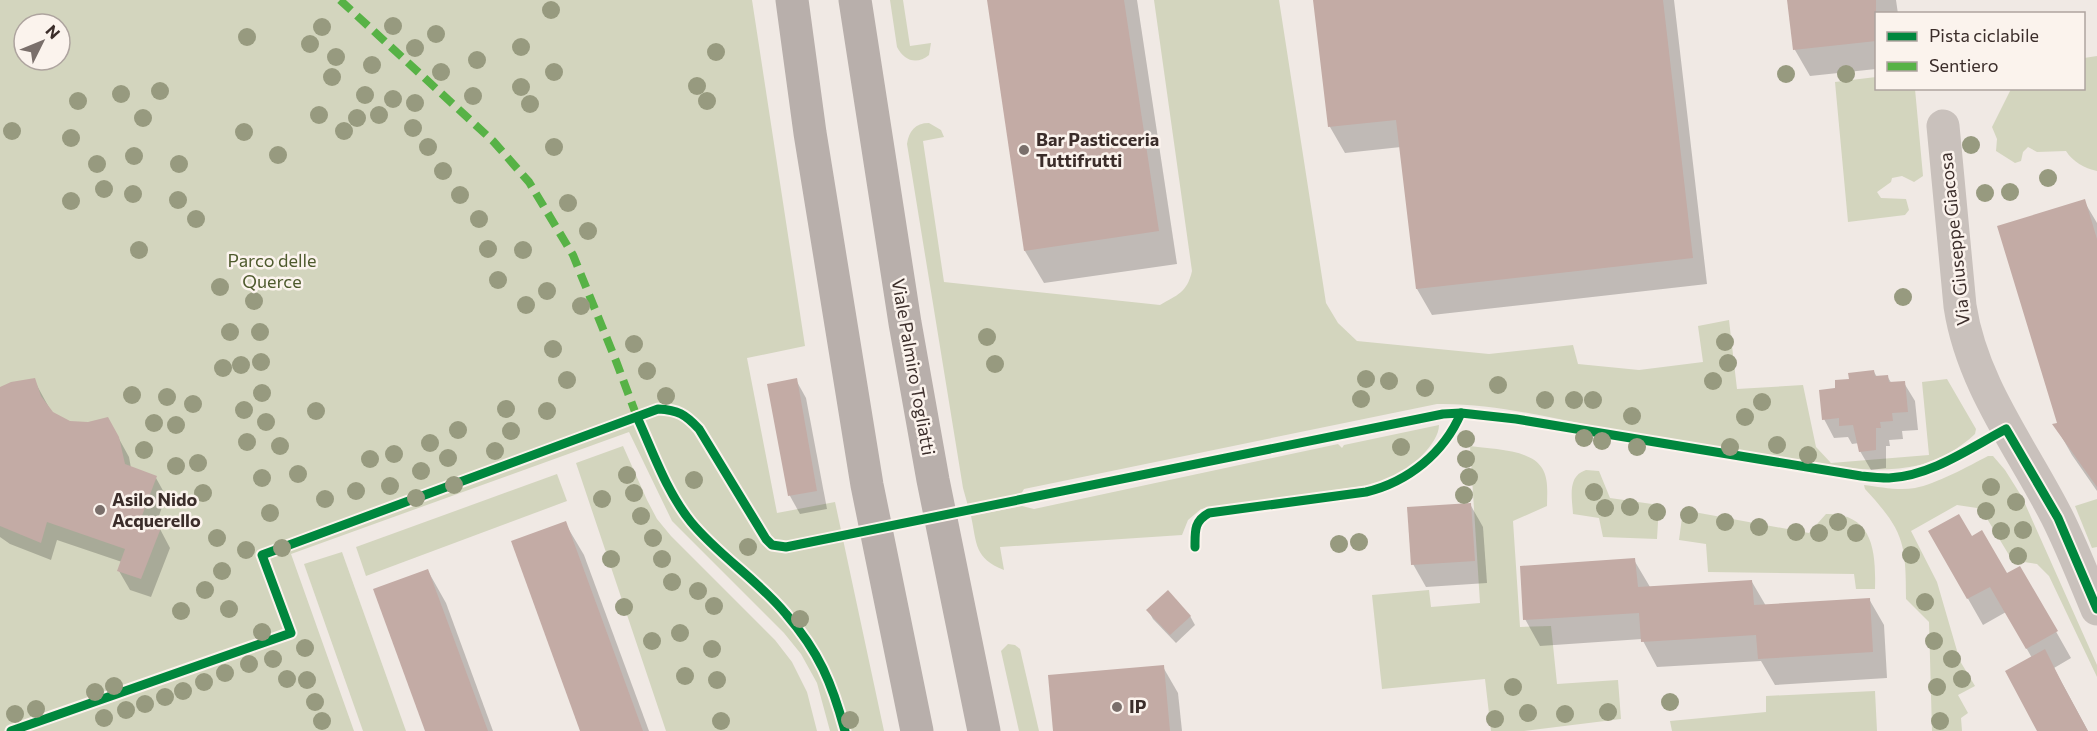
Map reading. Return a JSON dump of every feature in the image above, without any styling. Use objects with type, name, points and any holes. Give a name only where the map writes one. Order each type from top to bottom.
[{"type":"main road","points":[[792,0],[812,145],[867,485],[917,731]]},
{"type":"main road","name":"Viale Palmiro Togliatti","points":[[855,0],[907,334],[933,480],[984,731]]},
{"type":"street","name":"Via Giuseppe Giacosa","points":[[1943,126],[1962,320],[1979,371],[2006,429],[2058,518],[2097,609]]},
{"type":"green space","name":"Parco delle Querce","points":[[0,0],[752,0],[805,346],[747,358],[777,513],[835,502],[884,731],[830,731],[817,683],[801,654],[784,633],[672,521],[629,432],[291,554],[354,731],[0,731]]},
{"type":"green space","points":[[890,0],[903,0],[910,46],[931,43],[929,55],[915,61],[903,56],[900,52],[897,47]]},
{"type":"green space","points":[[1154,0],[1279,0],[1326,303],[1338,323],[1357,341],[1489,354],[1573,345],[1578,364],[1639,370],[1703,362],[1698,326],[1729,320],[1737,389],[1803,385],[1816,447],[1831,463],[1929,455],[1922,382],[1947,379],[1976,429],[1975,434],[1949,453],[1920,465],[1870,469],[1804,462],[1715,448],[1516,411],[1437,404],[1024,489],[1020,496],[968,506],[963,488],[907,144],[909,135],[916,126],[929,123],[941,130],[944,137],[923,141],[944,282],[1160,305],[1184,289],[1192,271]]},
{"type":"green space","points":[[2097,56],[2097,171],[2079,164],[2066,151],[2037,152],[2028,147],[2023,152],[2021,161],[2015,163],[1996,151],[1997,139],[1992,127],[2010,90],[2085,90],[2085,58]]},
{"type":"green space","points":[[1875,77],[1875,90],[1915,90],[1923,176],[1914,182],[1902,176],[1892,178],[1891,182],[1877,192],[1881,198],[1906,199],[1909,210],[1905,215],[1848,222],[1835,82]]},
{"type":"green space","points":[[1439,425],[1438,432],[1429,448],[1407,469],[1387,480],[1370,485],[1201,509],[1188,520],[1182,535],[1000,547],[1004,570],[982,555],[976,542],[971,516],[1022,506],[1034,509],[1338,444],[1342,448],[1344,445]]},
{"type":"green space","points":[[623,446],[657,519],[671,536],[775,640],[792,662],[807,692],[817,731],[666,731],[576,463]]},
{"type":"green space","points":[[1470,446],[1520,453],[1537,462],[1542,468],[1547,482],[1547,506],[1513,521],[1520,627],[1551,626],[1557,684],[1618,680],[1621,719],[1524,731],[1491,731],[1485,679],[1382,689],[1372,595],[1429,590],[1431,607],[1480,603]]},
{"type":"green space","points":[[1988,456],[1993,456],[2005,470],[2022,497],[2097,665],[2097,677],[2049,576],[2037,564],[2017,561],[2009,555],[1986,517],[1977,508],[1957,505],[1911,531],[1937,582],[1960,661],[1975,686],[1958,695],[1968,713],[1961,718],[1962,731],[1932,731],[1929,622],[1906,599],[1905,564],[1900,539],[1888,516],[1864,485],[1896,489],[1915,488],[1942,479]]},
{"type":"green space","points":[[1586,470],[1599,471],[1610,498],[1659,505],[1657,539],[1603,537],[1599,518],[1573,514],[1573,482],[1580,473]]},
{"type":"green space","points":[[557,474],[567,501],[366,576],[356,547]]},
{"type":"green space","points":[[2097,499],[2097,547],[2092,548],[2075,506]]},
{"type":"green space","points":[[1683,510],[1809,533],[1826,514],[1842,515],[1854,520],[1868,537],[1874,561],[1875,589],[1856,589],[1854,574],[1708,572],[1706,544],[1679,540]]},
{"type":"green space","points":[[342,552],[406,731],[363,731],[304,564]]},
{"type":"green space","points":[[1008,644],[1020,649],[1039,731],[1019,731],[1001,651]]},
{"type":"green space","points":[[1875,691],[1877,731],[1672,731],[1670,721],[1766,712],[1766,696]]},
{"type":"building","points":[[987,0],[1124,0],[1159,231],[1024,251]]},
{"type":"building","points":[[1313,0],[1663,0],[1693,258],[1416,289],[1396,120],[1328,127]]},
{"type":"building","points":[[1787,0],[1876,0],[1875,41],[1793,50]]},
{"type":"building","points":[[2085,199],[2097,239],[2097,487],[2052,424],[2057,423],[1997,226]]},
{"type":"building","points":[[1874,370],[1875,376],[1888,375],[1889,382],[1905,381],[1908,412],[1892,413],[1893,421],[1880,422],[1881,428],[1876,428],[1876,450],[1859,452],[1853,425],[1839,426],[1839,418],[1822,420],[1819,390],[1835,388],[1835,380],[1849,379],[1848,373]]},
{"type":"building","points":[[35,378],[41,396],[53,412],[70,421],[88,422],[108,417],[119,437],[125,464],[157,476],[140,521],[161,528],[141,579],[117,571],[125,549],[47,522],[41,543],[0,526],[0,387],[11,382]]},
{"type":"building","points":[[797,378],[817,491],[788,496],[767,384]]},
{"type":"building","points":[[1471,503],[1475,561],[1411,565],[1407,507]]},
{"type":"building","points":[[1959,514],[1972,536],[1982,530],[2007,573],[2020,566],[2058,631],[2026,649],[1990,587],[1967,599],[1928,531]]},
{"type":"building","points":[[566,521],[643,731],[580,731],[511,541]]},
{"type":"building","points":[[1635,558],[1638,587],[1752,580],[1754,605],[1870,598],[1873,652],[1758,659],[1756,635],[1641,642],[1639,613],[1523,620],[1520,566]]},
{"type":"building","points":[[428,569],[488,731],[425,731],[373,589]]},
{"type":"building","points":[[1168,590],[1191,616],[1170,635],[1146,610]]},
{"type":"building","points":[[2045,649],[2088,731],[2037,731],[2005,671]]},
{"type":"building","points":[[1164,665],[1170,731],[1053,731],[1048,675]]},
{"type":"marked path","points":[[340,0],[493,141],[529,182],[573,255],[637,417]]},
{"type":"cycle path","points":[[11,731],[291,633],[262,555],[658,409],[681,414],[699,429],[766,539],[772,545],[786,547],[1443,414],[1461,413],[1516,419],[1861,476],[1886,478],[1905,476],[1935,467],[2006,429],[2058,518],[2097,609]]},
{"type":"cycle path","points":[[1195,547],[1195,531],[1198,523],[1209,513],[1366,492],[1396,481],[1423,464],[1435,453],[1445,441],[1461,413]]},
{"type":"cycle path","points":[[637,417],[667,484],[691,522],[775,602],[816,655],[835,698],[845,731]]},
{"type":"place","name":"Bar Pasticceria Tuttifrutti","points":[[1024,150]]},
{"type":"place","name":"Asilo Nido Acquerello","points":[[100,510]]},
{"type":"place","name":"IP","points":[[1117,707]]}]
